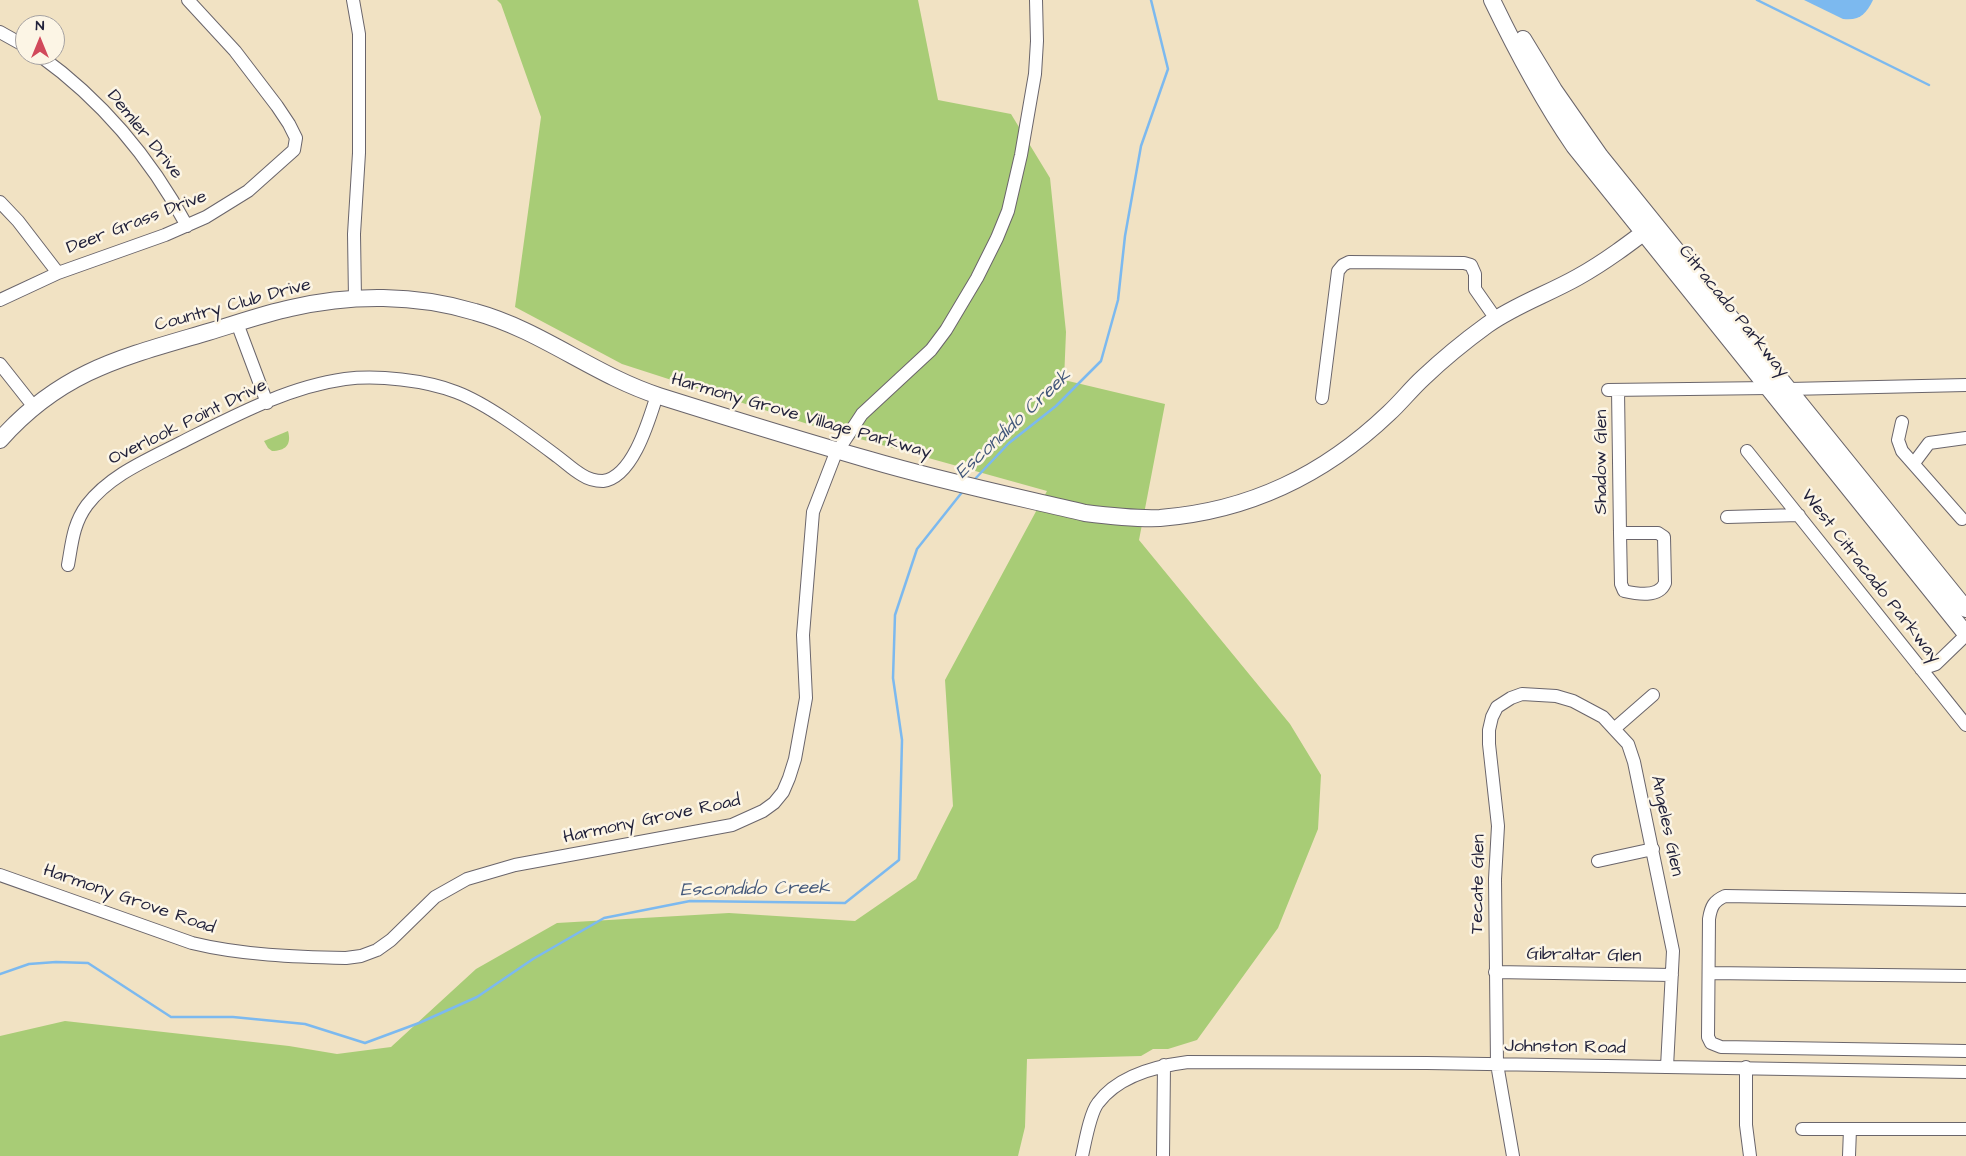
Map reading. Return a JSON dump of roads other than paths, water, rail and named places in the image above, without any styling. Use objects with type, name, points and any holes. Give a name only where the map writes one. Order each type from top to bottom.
[{"type":"main road","name":"Citracado Parkway","points":[[1492,0],[1555,118],[1574,146],[1649,228],[1788,389],[1966,609]]},
{"type":"main road","name":"Citracado Parkway","points":[[1503,0],[1558,97],[1649,228],[1769,388],[1966,635]]},
{"type":"main road","name":"Harmony Grove Village Parkway","points":[[355,299],[389,298],[420,300],[488,315],[535,334],[613,378],[657,395],[870,460],[1085,513],[1118,517],[1160,518],[1201,512],[1245,502],[1280,489],[1325,465],[1389,414],[1422,379],[1462,344],[1496,319],[1597,267],[1649,228]]},
{"type":"main road","name":"Country Club Drive","points":[[0,440],[34,407],[52,393],[77,377],[104,364],[135,353],[295,307],[355,299]]},
{"type":"main road","points":[[1769,388],[1781,390],[1801,413],[1810,416]]},
{"type":"street","name":"Deer Grass Drive","points":[[0,300],[58,273],[187,226],[218,210],[248,191],[292,153],[296,140],[289,124],[246,64],[188,0]]},
{"type":"street","points":[[353,0],[359,34],[359,153],[354,234],[355,299]]},
{"type":"street","name":"Harmony Grove Road","points":[[0,875],[192,943],[246,952],[346,958],[361,956],[377,950],[391,940],[435,897],[467,879],[515,865],[732,825],[763,811],[774,803],[783,792],[790,778],[806,698],[803,635],[813,512],[838,450],[851,429],[871,404],[898,382],[931,350],[954,317],[997,238],[1008,211],[1015,183],[1028,114],[1035,66],[1036,0]]},
{"type":"street","points":[[0,32],[15,40]]},
{"type":"street","name":"Demler Drive","points":[[52,65],[83,89],[123,130],[164,187],[187,226]]},
{"type":"street","points":[[0,202],[18,221],[58,273]]},
{"type":"street","points":[[1322,398],[1338,272],[1343,265],[1349,262],[1464,263],[1471,265],[1475,274],[1475,288],[1496,319]]},
{"type":"street","points":[[237,323],[267,402]]},
{"type":"street","points":[[0,364],[34,407]]},
{"type":"street","name":"Overlook Point Drive","points":[[68,565],[76,524],[88,504],[104,487],[135,466],[224,421],[267,402],[310,387],[345,379],[378,378],[430,384],[467,397],[523,432],[580,475],[603,481],[615,477],[627,466],[649,419],[657,395]]},
{"type":"street","points":[[1788,389],[1966,385]]},
{"type":"street","name":"Shadow Glen","points":[[1620,533],[1658,533],[1664,537],[1665,584],[1662,589],[1656,593],[1634,593],[1624,591],[1621,584],[1613,390],[1769,388]]},
{"type":"street","points":[[1902,422],[1898,440],[1899,447],[1962,519]]},
{"type":"street","points":[[1914,463],[1930,444],[1966,438]]},
{"type":"street","name":"West Citracado Parkway","points":[[1746,450],[1966,725]]},
{"type":"street","points":[[1727,517],[1799,515]]},
{"type":"street","points":[[1921,669],[1936,664],[1966,635]]},
{"type":"street","name":"Angeles Glen","points":[[1496,707],[1522,694],[1556,696],[1587,707],[1602,717],[1628,744],[1634,762],[1672,943],[1667,1067]]},
{"type":"street","points":[[1614,728],[1653,695]]},
{"type":"street","name":"Tecate Glen","points":[[1496,707],[1489,730],[1498,826],[1495,880],[1497,1064],[1513,1156]]},
{"type":"street","points":[[1598,861],[1653,849]]},
{"type":"street","points":[[1966,900],[1725,896],[1715,901],[1710,909],[1708,1037],[1711,1043],[1721,1047],[1966,1051]]},
{"type":"street","name":"Gibraltar Glen","points":[[1495,972],[1672,975]]},
{"type":"street","points":[[1709,973],[1966,976]]},
{"type":"street","name":"Johnston Road","points":[[1082,1156],[1097,1104],[1115,1087],[1148,1070],[1164,1065],[1188,1062],[1746,1067],[1966,1072]]},
{"type":"street","points":[[1163,1156],[1164,1065]]},
{"type":"street","points":[[1746,1067],[1746,1125],[1750,1156]]},
{"type":"street","points":[[1802,1129],[1966,1129]]},
{"type":"street","points":[[1849,1156],[1850,1129]]},
{"type":"water","points":[[1804,0],[1873,0],[1862,16],[1854,19],[1843,19]]},
{"type":"waterway","name":"Escondido Creek","points":[[974,480],[1009,443],[1056,406],[1101,361],[1118,300],[1125,236],[1141,146],[1168,69],[1151,0]]},
{"type":"waterway","points":[[1757,0],[1929,85]]},
{"type":"waterway","name":"Escondido Creek","points":[[0,974],[29,964],[56,962],[88,963],[171,1017],[233,1017],[305,1024],[365,1043],[419,1023],[477,997],[533,959],[604,918],[690,901],[845,903],[899,860],[902,740],[893,678],[895,615],[917,549],[963,491]]}]
